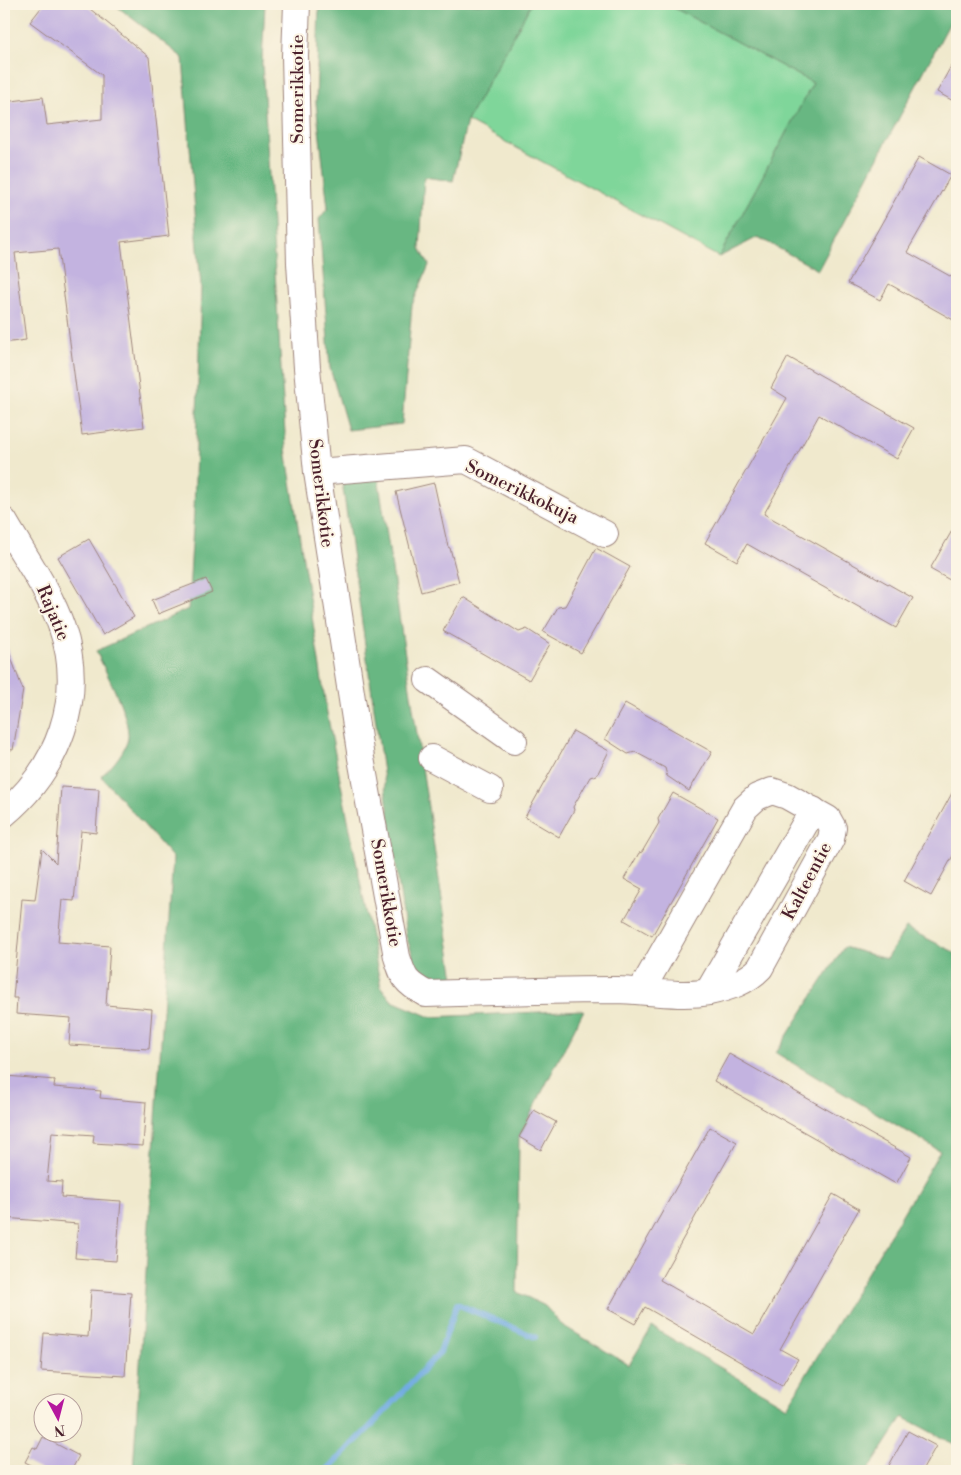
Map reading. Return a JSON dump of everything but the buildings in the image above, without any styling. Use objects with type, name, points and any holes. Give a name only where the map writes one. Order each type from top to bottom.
[{"type":"street","name":"Somerikkotie","points":[[297,4],[295,56],[300,263],[307,368],[317,472],[361,758],[397,957],[403,977]]},
{"type":"street","name":"Somerikkokuja","points":[[317,472],[466,460],[605,534]]},
{"type":"street","name":"Rajatie","points":[[4,521],[51,600],[63,629],[70,658],[70,693],[63,727],[51,758],[38,779],[20,800],[4,814]]},
{"type":"street","points":[[428,680],[514,741]]},
{"type":"street","points":[[432,758],[490,789]]},
{"type":"street","name":"Kalteentie","points":[[403,977],[413,987],[426,994],[579,990],[641,990],[691,993],[708,992],[734,985],[753,975],[760,968],[831,839],[833,828],[828,819],[787,796],[772,791],[757,797],[745,808],[641,990]]},
{"type":"green space","points":[[114,4],[265,4],[262,63],[286,449],[327,713],[381,987],[392,1001],[430,1017],[584,1010],[519,1137],[517,1292],[545,1306],[562,1325],[629,1365],[652,1327],[787,1407],[940,1151],[776,1053],[844,947],[886,959],[906,928],[954,952],[957,959],[957,1446],[903,1417],[868,1471],[133,1471],[173,858],[101,776],[123,751],[128,733],[118,697],[96,651],[188,609],[194,511],[201,287],[183,58]]},
{"type":"green space","points":[[319,4],[531,4],[467,121],[453,181],[424,177],[420,248],[429,265],[412,305],[402,424],[348,430],[330,368],[319,219],[328,208],[316,103]]},
{"type":"green space","points":[[531,4],[667,4],[813,83],[719,257],[467,121]]},
{"type":"green space","points":[[667,4],[957,4],[957,11],[818,270],[758,237],[719,257],[813,83]]},
{"type":"green space","points":[[378,476],[454,979],[436,978],[417,967],[406,936],[342,481]]},
{"type":"waterway","points":[[326,1471],[440,1352],[457,1304],[535,1337]]}]
